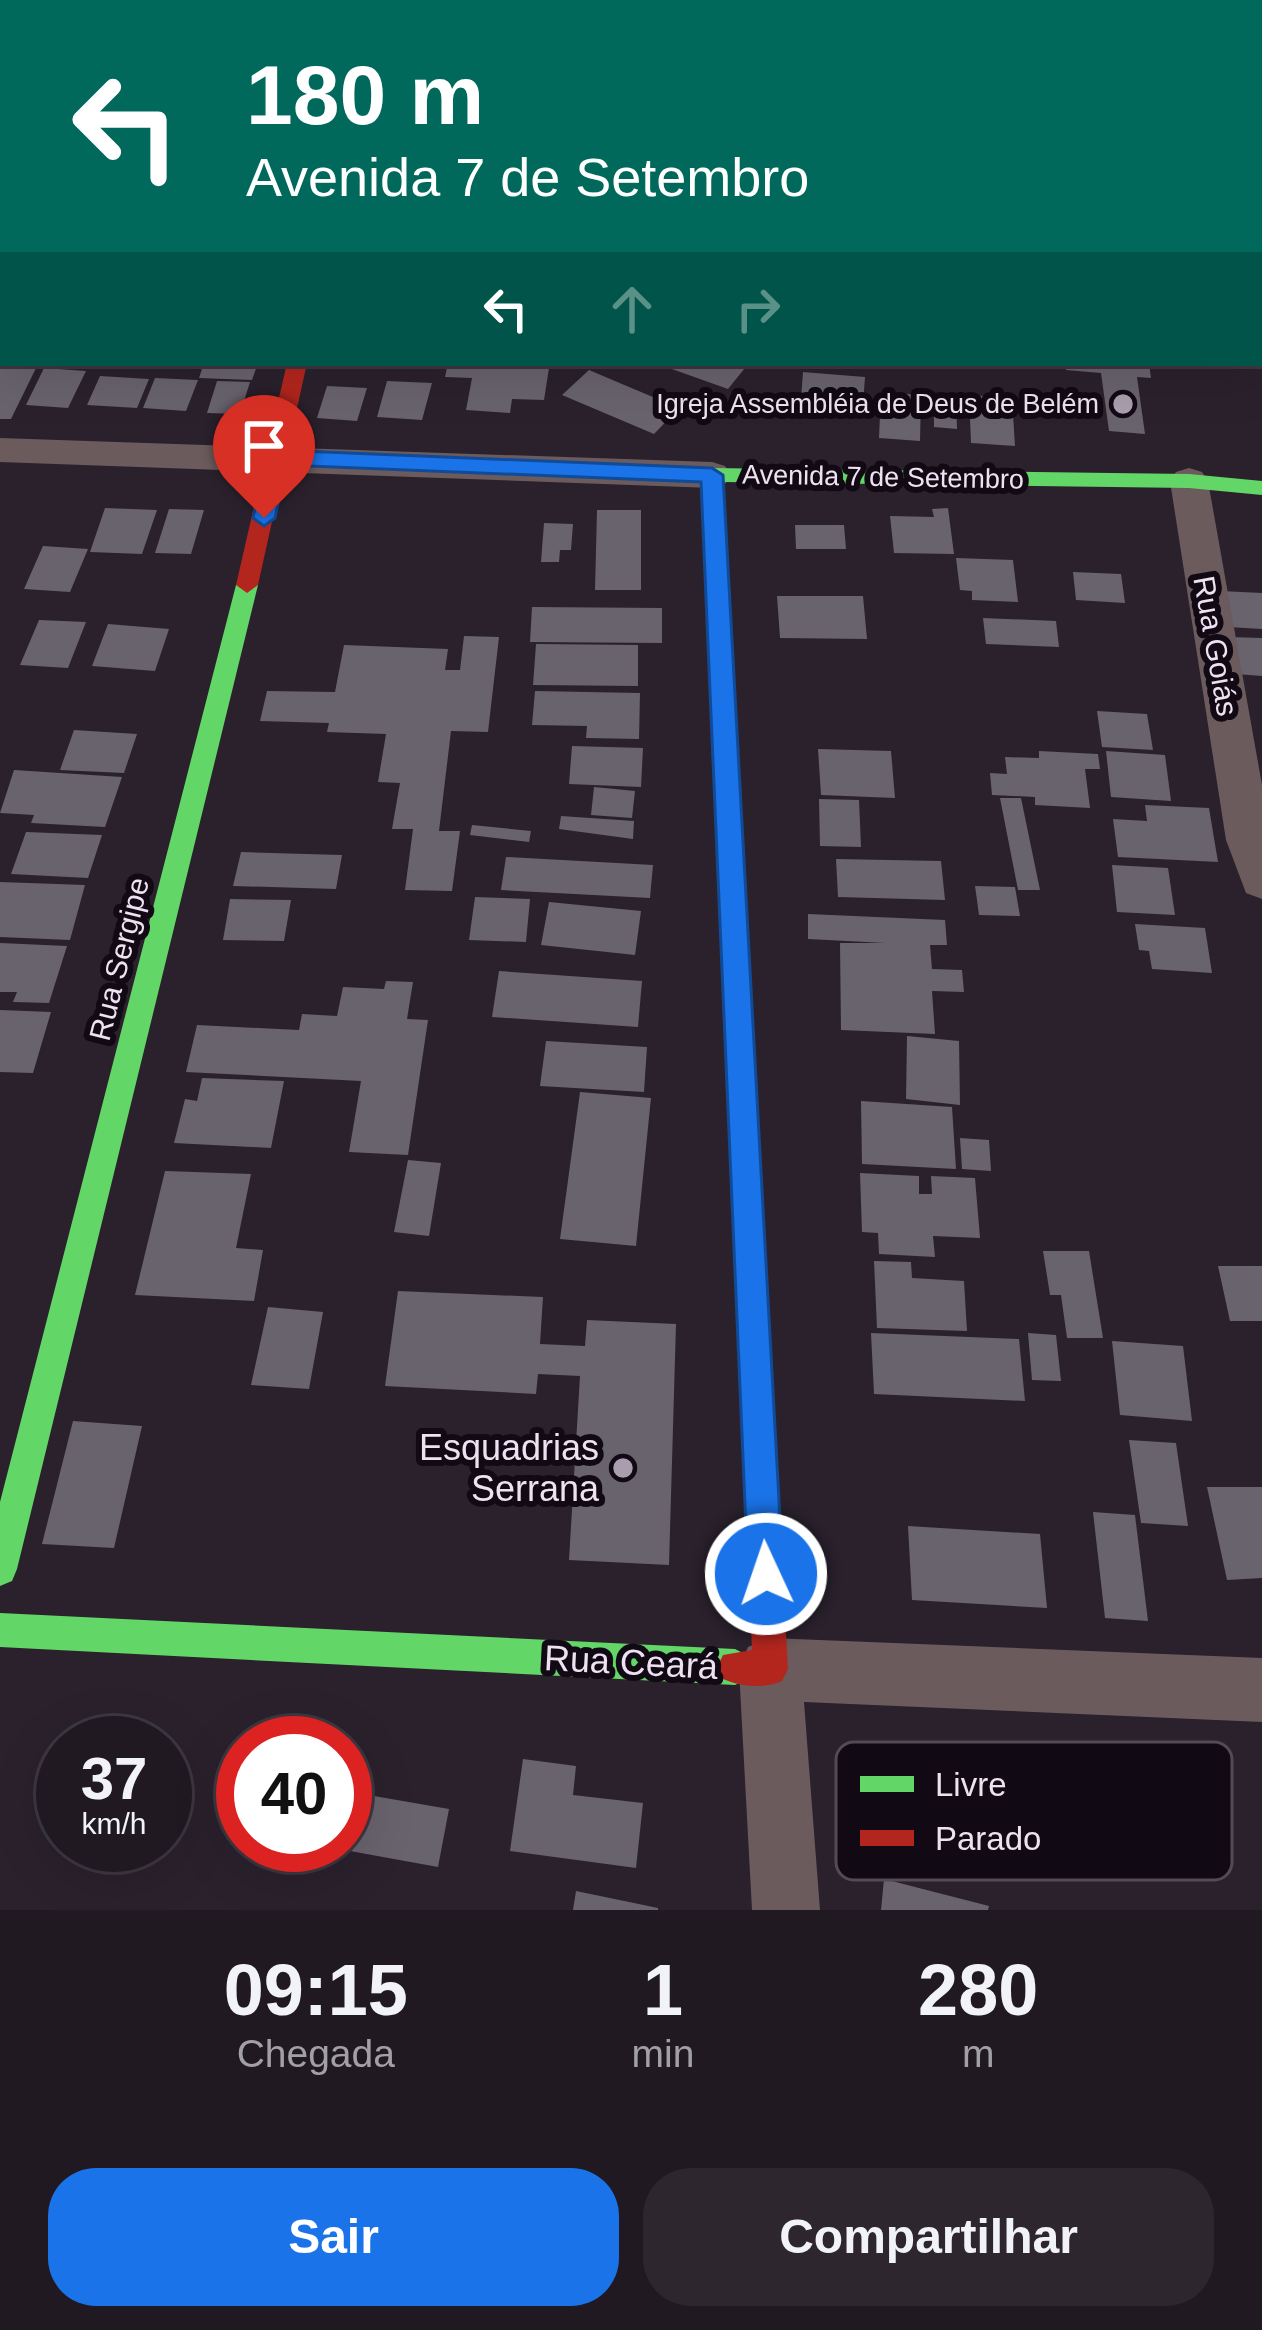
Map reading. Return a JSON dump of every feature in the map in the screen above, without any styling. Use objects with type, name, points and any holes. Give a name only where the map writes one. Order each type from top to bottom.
[{"type":"street","name":"Rua Sergipe","points":[[0,1569],[296,366]]},
{"type":"street","name":"Avenida 7 de Setembro","points":[[0,450],[712,475],[1189,481],[1262,488]]},
{"type":"street","points":[[712,475],[770,1670],[786,1910]]},
{"type":"street","name":"Rua Goiás","points":[[1189,481],[1249,840],[1262,880]]},
{"type":"street","name":"Rua Ceará","points":[[0,1630],[1262,1690]]},
{"type":"building","points":[[0,366],[37,366],[11,419],[0,419]]},
{"type":"building","points":[[203,366],[257,366],[252,380],[199,378]]},
{"type":"building","points":[[447,366],[549,368],[544,400],[512,399],[510,413],[466,410],[472,378],[445,377]]},
{"type":"building","points":[[663,366],[747,366],[728,389]]},
{"type":"building","name":"Igreja Assembléia de Deus de Belém","points":[[1065,366],[1149,366],[1151,378],[1137,377],[1145,434],[1109,431],[1101,373],[1066,370]]},
{"type":"building","points":[[44,368],[86,371],[68,408],[26,405]]},
{"type":"building","points":[[589,370],[679,408],[654,434],[562,395]]},
{"type":"building","points":[[803,372],[865,377],[863,404],[801,399]]},
{"type":"building","points":[[100,376],[149,379],[137,408],[87,405]]},
{"type":"building","points":[[155,378],[198,380],[186,411],[143,408]]},
{"type":"building","points":[[217,381],[250,382],[240,414],[207,413]]},
{"type":"building","points":[[387,381],[432,383],[422,420],[377,417]]},
{"type":"building","points":[[327,386],[367,388],[357,421],[317,418]]},
{"type":"building","points":[[881,392],[921,395],[920,441],[879,438]]},
{"type":"building","points":[[969,395],[1012,398],[1015,446],[971,443]]},
{"type":"building","points":[[934,397],[956,399],[957,429],[934,427]]},
{"type":"building","points":[[105,508],[157,510],[142,554],[90,552]]},
{"type":"building","points":[[948,508],[954,554],[894,553],[890,516],[934,517],[932,509]]},
{"type":"building","points":[[169,509],[204,510],[191,554],[155,553]]},
{"type":"building","points":[[597,510],[641,510],[641,590],[595,590]]},
{"type":"building","points":[[544,523],[573,524],[571,550],[560,550],[559,562],[541,562]]},
{"type":"building","points":[[795,525],[844,525],[846,549],[796,549]]},
{"type":"building","points":[[43,546],[88,549],[70,592],[24,589]]},
{"type":"building","points":[[956,558],[1013,560],[1018,602],[972,600],[972,591],[960,590]]},
{"type":"building","points":[[1073,572],[1121,574],[1125,603],[1076,600]]},
{"type":"building","points":[[1221,591],[1262,593],[1262,629],[1228,627]]},
{"type":"building","points":[[777,596],[863,596],[867,639],[780,638]]},
{"type":"building","points":[[532,607],[662,608],[662,643],[530,642]]},
{"type":"building","points":[[983,618],[1056,621],[1059,647],[986,644]]},
{"type":"building","points":[[39,620],[86,622],[68,668],[20,665]]},
{"type":"building","points":[[108,624],[169,629],[155,671],[92,666]]},
{"type":"building","points":[[464,636],[499,637],[488,732],[451,731],[439,831],[460,831],[452,891],[405,890],[413,829],[392,829],[400,783],[378,782],[386,734],[327,732],[329,723],[260,721],[267,691],[335,692],[344,645],[448,649],[445,670],[460,670]]},
{"type":"building","points":[[1229,637],[1262,638],[1262,676],[1236,674]]},
{"type":"building","points":[[536,644],[638,645],[638,686],[533,685]]},
{"type":"building","points":[[535,691],[640,693],[639,739],[586,738],[587,726],[532,725]]},
{"type":"building","points":[[1097,711],[1147,714],[1153,750],[1102,747]]},
{"type":"building","points":[[74,730],[137,734],[124,773],[60,770]]},
{"type":"building","points":[[572,746],[643,748],[641,787],[569,784]]},
{"type":"building","points":[[818,749],[891,751],[895,798],[821,795]]},
{"type":"building","points":[[1039,751],[1098,754],[1100,769],[1085,769],[1090,808],[1035,805],[1035,797],[992,795],[990,773],[1007,774],[1005,757],[1039,758]]},
{"type":"building","points":[[1106,751],[1165,755],[1171,801],[1111,797]]},
{"type":"building","points":[[14,770],[122,777],[105,827],[31,823],[34,815],[0,813]]},
{"type":"building","points":[[594,787],[635,791],[632,818],[591,815]]},
{"type":"building","points":[[1000,798],[1021,798],[1040,890],[1018,890]]},
{"type":"building","points":[[819,799],[859,800],[861,847],[820,846]]},
{"type":"building","points":[[1145,805],[1209,808],[1218,862],[1118,857],[1113,819],[1147,821]]},
{"type":"building","points":[[561,816],[634,821],[633,839],[559,829]]},
{"type":"building","points":[[472,825],[531,831],[529,842],[470,835]]},
{"type":"building","points":[[26,832],[102,835],[88,878],[11,874]]},
{"type":"building","points":[[241,852],[342,855],[336,889],[233,886]]},
{"type":"building","points":[[506,857],[653,865],[650,898],[501,890]]},
{"type":"building","points":[[836,859],[941,861],[945,900],[838,897]]},
{"type":"building","points":[[1112,865],[1168,868],[1175,915],[1117,912]]},
{"type":"building","points":[[0,882],[85,885],[70,940],[0,937]]},
{"type":"building","points":[[975,886],[1015,887],[1020,916],[979,915]]},
{"type":"building","points":[[475,897],[530,899],[526,942],[469,940]]},
{"type":"building","points":[[230,899],[291,900],[284,941],[223,940]]},
{"type":"building","points":[[549,902],[641,911],[635,955],[541,945]]},
{"type":"building","points":[[808,914],[945,920],[947,945],[930,945],[932,969],[962,970],[964,992],[932,991],[935,1034],[841,1030],[840,943],[885,943],[808,939]]},
{"type":"building","points":[[1135,924],[1205,928],[1212,973],[1152,969],[1149,951],[1139,950]]},
{"type":"building","points":[[0,943],[67,946],[49,1003],[13,1002],[17,992],[0,992]]},
{"type":"building","points":[[499,971],[642,981],[638,1027],[492,1017]]},
{"type":"building","points":[[386,981],[413,982],[407,1019],[428,1020],[408,1155],[349,1152],[361,1081],[186,1072],[197,1025],[299,1030],[302,1014],[337,1016],[343,987],[384,989]]},
{"type":"building","points":[[0,1010],[51,1012],[33,1073],[0,1072]]},
{"type":"building","points":[[907,1036],[959,1041],[960,1105],[906,1099]]},
{"type":"building","points":[[546,1041],[647,1047],[644,1092],[540,1086]]},
{"type":"building","points":[[202,1078],[284,1081],[271,1148],[174,1143],[185,1099],[197,1101]]},
{"type":"building","points":[[580,1092],[651,1098],[636,1246],[560,1239]]},
{"type":"building","points":[[861,1101],[952,1107],[956,1169],[862,1164]]},
{"type":"building","points":[[960,1138],[989,1140],[991,1171],[962,1169]]},
{"type":"building","points":[[408,1160],[441,1163],[429,1236],[394,1232]]},
{"type":"building","points":[[165,1171],[251,1174],[236,1248],[263,1250],[254,1301],[135,1295]]},
{"type":"building","points":[[860,1173],[919,1176],[919,1194],[932,1194],[931,1176],[975,1178],[980,1238],[933,1236],[935,1257],[879,1254],[878,1233],[862,1232]]},
{"type":"building","points":[[1043,1251],[1089,1251],[1103,1338],[1067,1338],[1061,1295],[1050,1295]]},
{"type":"building","points":[[874,1261],[911,1262],[912,1278],[964,1281],[967,1331],[877,1328]]},
{"type":"building","points":[[1218,1266],[1262,1266],[1262,1321],[1230,1321]]},
{"type":"building","name":"Esquadrias Serrana","points":[[398,1291],[543,1297],[540,1344],[585,1346],[587,1320],[676,1324],[669,1565],[569,1560],[580,1376],[538,1374],[536,1394],[385,1386]]},
{"type":"building","points":[[268,1307],[323,1312],[309,1389],[251,1385]]},
{"type":"building","points":[[871,1333],[1019,1339],[1025,1401],[874,1394]]},
{"type":"building","points":[[1028,1333],[1056,1335],[1061,1381],[1032,1380]]},
{"type":"building","points":[[1112,1341],[1183,1346],[1192,1421],[1120,1415]]},
{"type":"building","points":[[73,1421],[142,1426],[114,1548],[42,1544]]},
{"type":"building","points":[[1129,1440],[1176,1443],[1188,1526],[1141,1523]]},
{"type":"building","points":[[1207,1487],[1262,1487],[1262,1578],[1227,1580]]},
{"type":"building","points":[[1093,1512],[1135,1515],[1148,1621],[1105,1618]]},
{"type":"building","points":[[908,1526],[1040,1534],[1047,1608],[912,1600]]},
{"type":"building","points":[[523,1759],[576,1766],[573,1795],[643,1803],[636,1868],[510,1851]]},
{"type":"building","points":[[372,1796],[449,1809],[438,1867],[372,1855]]},
{"type":"building","points":[[884,1880],[989,1906],[988,1910],[881,1910]]},
{"type":"building","points":[[576,1891],[658,1908],[658,1910],[573,1910]]},
{"type":"traffic: fast","points":[[742,1095],[712,475],[1189,481],[1262,488]]},
{"type":"traffic: fast","points":[[0,1569],[247,585]]},
{"type":"traffic: fast","points":[[0,1630],[735,1667]]},
{"type":"traffic: jam","points":[[247,585],[296,366]]},
{"type":"traffic: jam","points":[[735,1667],[770,1669],[742,1095]]},
{"type":"place","name":"Igreja Assembléia de Deus de Belém","points":[[1123,404]]},
{"type":"place","name":"Esquadrias Serrana","points":[[623,1468]]},
{"type":"route","points":[[264,518],[277,457],[712,475],[766,1574]]}]
